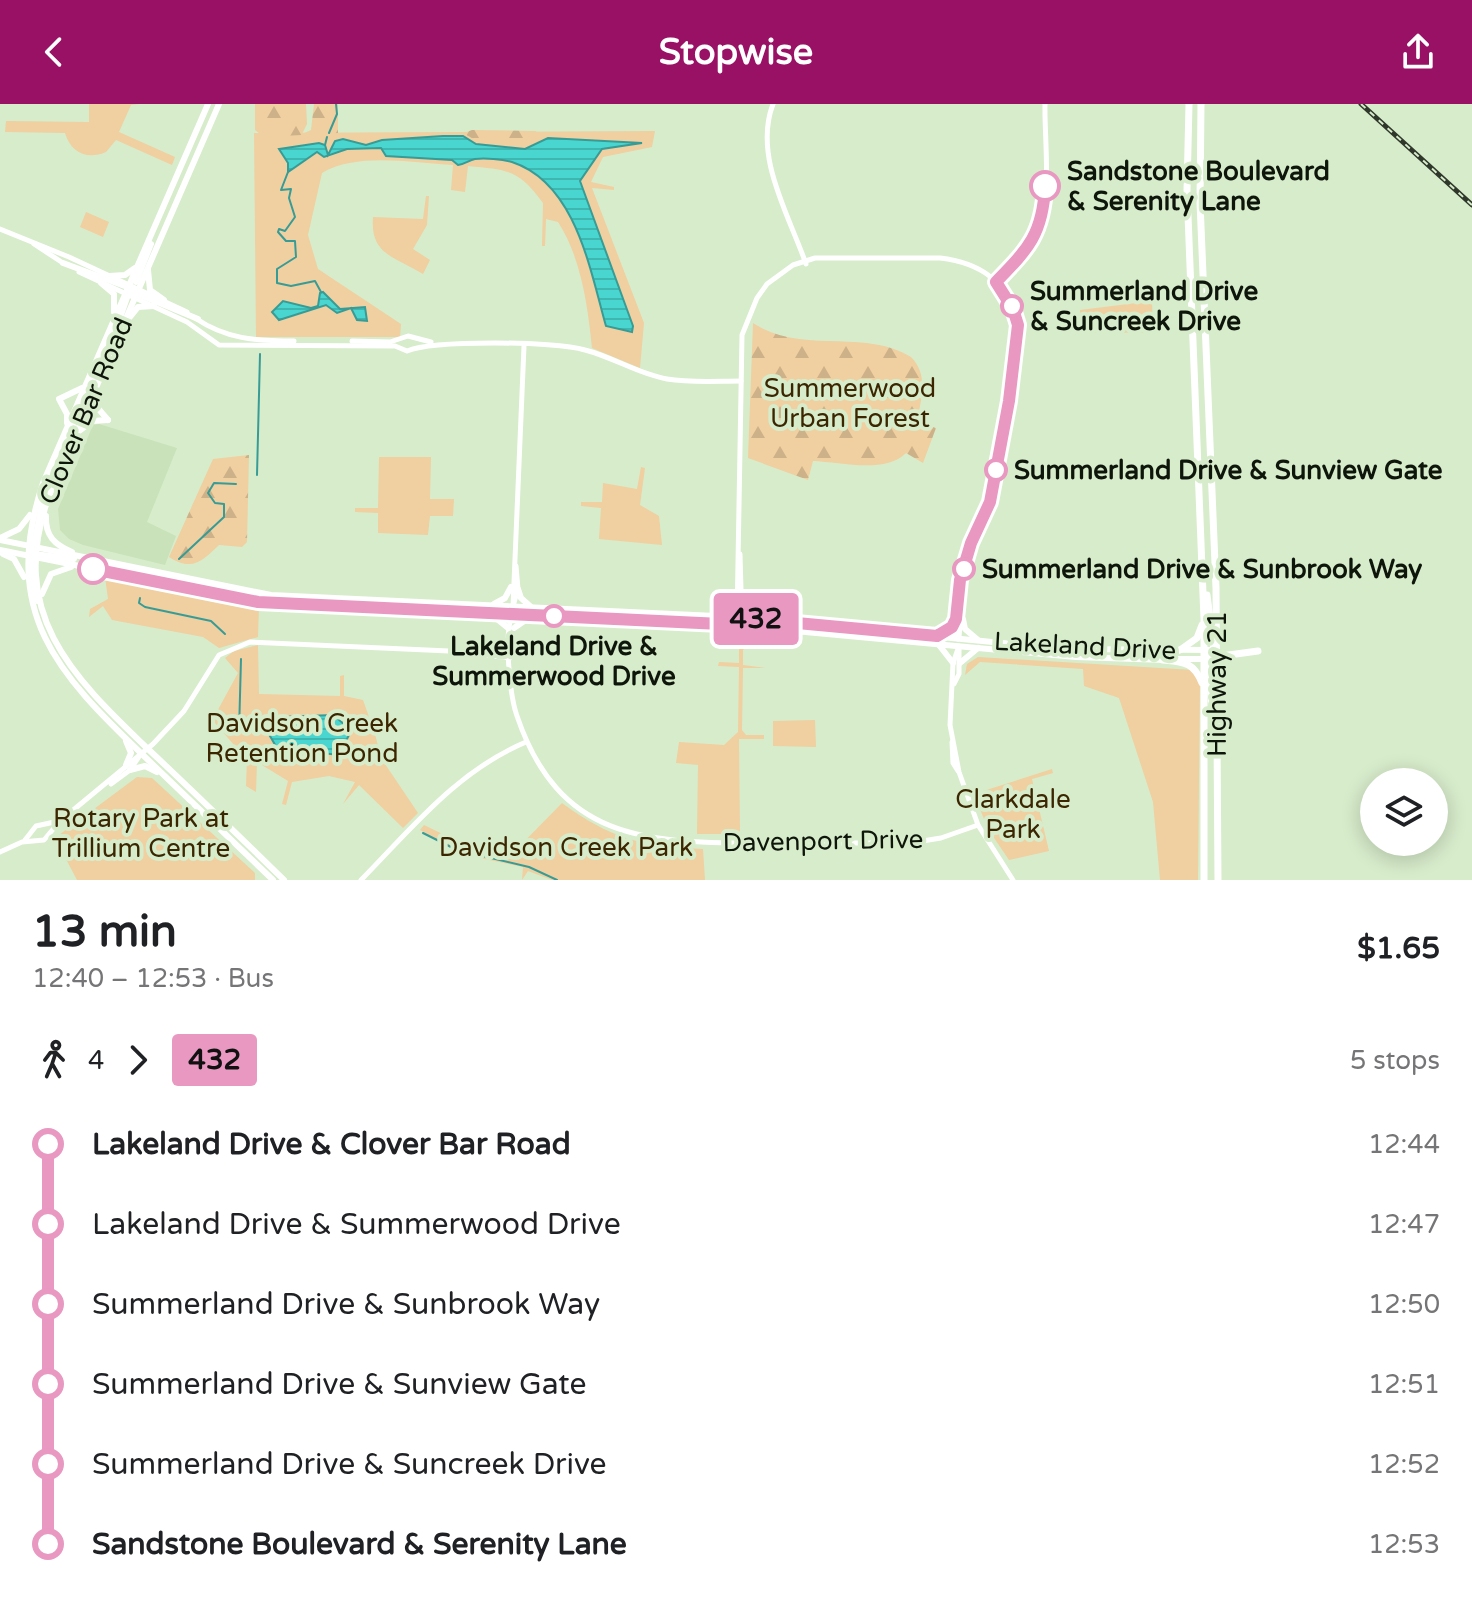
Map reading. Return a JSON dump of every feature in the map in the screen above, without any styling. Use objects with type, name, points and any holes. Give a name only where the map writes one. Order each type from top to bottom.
[{"type":"main road","name":"Clover Bar Road","points":[[208,104],[138,265],[119,335],[57,476],[32,552],[44,615],[56,647],[82,684],[284,880]]},
{"type":"main road","name":"Clover Bar Road","points":[[219,104],[148,266],[110,328],[35,505],[28,590],[41,634],[63,673],[141,755],[273,880]]},
{"type":"main road","name":"Highway 21","points":[[1189,104],[1187,205],[1202,580],[1204,619],[1212,655],[1204,689],[1204,880]]},
{"type":"main road","name":"Highway 21","points":[[1201,104],[1200,202],[1217,749],[1218,880]]},
{"type":"main road","points":[[109,357],[155,227]]},
{"type":"main road","points":[[63,263],[198,319]]},
{"type":"main road","points":[[109,276],[125,275],[138,265]]},
{"type":"main road","points":[[148,266],[150,290],[164,300]]},
{"type":"main road","points":[[101,283],[117,300],[110,328]]},
{"type":"main road","points":[[119,335],[135,309],[143,305],[154,306]]},
{"type":"main road","points":[[85,411],[84,402],[101,348]]},
{"type":"main road","points":[[67,427],[67,414],[59,399],[79,391],[88,379]]},
{"type":"main road","points":[[74,436],[92,421],[108,420],[96,406],[97,382]]},
{"type":"main road","points":[[57,476],[77,415],[76,406]]},
{"type":"main road","points":[[49,470],[32,552],[112,563]]},
{"type":"main road","points":[[49,496],[45,522],[51,538],[61,548],[82,557]]},
{"type":"main road","points":[[28,590],[18,564],[0,545],[23,526],[35,505]]},
{"type":"main road","name":"Lakeland Drive","points":[[0,545],[87,568],[258,602],[485,613],[494,608]]},
{"type":"main road","name":"Lakeland Drive","points":[[32,552],[82,557],[271,595],[739,621],[939,645],[958,642]]},
{"type":"main road","points":[[44,615],[42,587],[48,576],[67,567],[87,568]]},
{"type":"main road","points":[[1202,580],[1212,655],[1258,651]]},
{"type":"main road","points":[[485,613],[499,618],[511,628],[534,611],[515,588],[494,608]]},
{"type":"main road","points":[[709,615],[727,610],[739,597],[746,609],[764,620]]},
{"type":"main road","name":"Lakeland Drive","points":[[534,611],[709,615],[739,621],[764,620],[937,636],[958,642],[1107,659],[1163,660],[1212,655]]},
{"type":"main road","points":[[937,636],[960,619],[978,644],[957,663],[939,645]]},
{"type":"main road","points":[[1180,650],[1197,638],[1204,619]]},
{"type":"main road","name":"Lakeland Drive","points":[[978,644],[1092,650],[1180,650],[1212,655]]},
{"type":"main road","points":[[1163,660],[1195,667],[1204,689]]},
{"type":"main road","points":[[125,737],[131,753],[128,767],[149,767],[175,787]]},
{"type":"street","points":[[773,104],[768,127],[770,166],[805,262]]},
{"type":"street","points":[[996,282],[1035,240],[1039,229],[1044,207],[1045,104]]},
{"type":"street","points":[[0,229],[109,276],[154,306],[214,339],[219,345],[401,347],[407,351],[414,343]]},
{"type":"street","points":[[34,244],[101,283],[164,300],[217,332]]},
{"type":"street","points":[[739,621],[741,381],[746,322],[763,289],[782,273],[805,262],[830,260],[961,261],[996,282],[1013,309],[1018,325],[1015,363],[991,496],[963,571],[952,742],[978,825],[1013,880]]},
{"type":"street","points":[[217,332],[222,330],[229,335],[254,341],[401,340],[408,336],[414,343],[578,348],[671,380],[741,381]]},
{"type":"street","points":[[214,339],[217,332]]},
{"type":"street","points":[[227,344],[229,335]]},
{"type":"street","points":[[401,340],[401,347]]},
{"type":"street","points":[[513,610],[524,346]]},
{"type":"street","name":"Davenport Drive","points":[[513,610],[510,658],[515,711],[526,742],[542,771],[567,799],[590,817],[648,839],[709,843],[910,843],[941,838],[978,825]]},
{"type":"street","points":[[0,852],[22,842],[44,840],[60,821],[128,767],[184,711],[219,655],[245,642],[436,650],[510,658]]},
{"type":"street","points":[[361,880],[458,781],[498,754],[526,742]]},
{"type":"street","points":[[22,842],[36,826],[60,821]]},
{"type":"street","points":[[43,826],[47,835]]},
{"type":"street","points":[[32,831],[36,839]]},
{"type":"shaded area","points":[[99,424],[177,448],[147,522],[176,536],[165,565],[83,545],[69,539],[60,530],[58,509],[93,425]]},
{"type":"green space","points":[[89,104],[139,104],[131,105],[119,132],[175,157],[172,165],[116,140],[106,152],[86,155],[71,146],[65,133],[5,132],[6,121],[89,122]]},
{"type":"green space","points":[[255,104],[306,104],[307,124],[302,134],[311,130],[314,104],[338,104],[338,133],[264,137],[255,130]]},
{"type":"green space","points":[[472,130],[536,131],[538,137],[521,142],[489,143],[464,133]]},
{"type":"green space","points":[[655,131],[652,147],[603,157],[591,182],[614,187],[614,190],[592,188],[644,323],[640,368],[592,348],[578,266],[558,222],[546,219],[545,246],[542,246],[543,203],[534,192],[511,173],[468,166],[465,192],[451,190],[453,165],[368,161],[322,173],[308,235],[318,269],[401,324],[400,337],[256,337],[254,133]]},
{"type":"green space","points":[[426,196],[429,196],[427,225],[413,249],[430,260],[423,274],[393,258],[380,247],[375,239],[373,217],[423,219]]},
{"type":"green space","points":[[86,212],[109,222],[103,237],[80,227]]},
{"type":"green space","points":[[1152,301],[1153,333],[1082,332],[1080,310]]},
{"type":"green space","name":"Summerwood Urban Forest","points":[[753,323],[792,338],[874,344],[911,357],[922,379],[917,422],[936,428],[923,463],[906,453],[887,463],[875,465],[813,461],[808,480],[748,458]]},
{"type":"green space","points":[[249,455],[247,542],[242,547],[219,545],[197,563],[185,564],[169,557],[213,459]]},
{"type":"green space","points":[[379,457],[431,457],[430,499],[454,499],[453,516],[430,516],[428,535],[378,533],[378,513],[355,512],[355,508],[378,508]]},
{"type":"green space","points":[[641,467],[645,468],[640,505],[659,516],[662,545],[599,539],[601,508],[581,506],[581,502],[602,502],[603,483],[637,489]]},
{"type":"green space","points":[[105,577],[259,606],[258,637],[219,648],[203,637],[112,620],[103,606],[89,617],[90,609],[108,599]]},
{"type":"green space","points":[[739,636],[755,638],[743,650],[743,665],[765,668],[743,668],[742,730],[746,735],[764,735],[764,739],[739,739],[740,834],[697,834],[698,765],[676,763],[679,742],[724,745],[738,732],[739,667],[718,666],[719,662],[739,663]]},
{"type":"green space","name":"Davidson Creek Retention Pond","points":[[258,645],[259,694],[340,696],[340,676],[344,675],[344,696],[363,700],[374,731],[395,727],[375,734],[381,758],[418,813],[403,828],[359,785],[343,804],[355,782],[329,776],[292,782],[286,805],[282,804],[288,781],[257,762],[256,792],[246,786],[247,760],[215,723],[214,717],[238,673],[225,658],[234,651]]},
{"type":"green space","points":[[978,657],[1193,670],[1200,685],[1198,880],[1160,880],[1153,802],[1119,698],[1084,686],[1083,669],[980,662],[965,675],[967,664]]},
{"type":"green space","points":[[815,720],[816,747],[773,746],[773,721]]},
{"type":"green space","name":"Clarkdale Park","points":[[1052,769],[1053,773],[1032,779],[1049,851],[1009,860],[988,829],[974,794]]},
{"type":"green space","name":"Rotary Park at Trillium Centre","points":[[137,777],[152,778],[255,873],[255,880],[77,880],[55,838]]},
{"type":"green space","name":"Davidson Creek Park","points":[[562,803],[596,825],[628,839],[703,849],[705,880],[552,880],[528,871],[522,880],[523,867],[460,854],[420,830],[424,825],[465,845],[511,855]]},
{"type":"water","points":[[463,136],[476,144],[525,149],[548,138],[642,143],[602,149],[580,181],[633,326],[632,332],[606,326],[577,231],[566,208],[534,173],[503,160],[475,159],[458,165],[452,160],[386,156],[381,148],[347,149],[324,157],[317,152],[288,172],[288,163],[279,149],[319,143],[325,145],[328,155],[335,141],[343,139],[366,145],[382,140]]},
{"type":"water","points":[[323,292],[340,309],[351,308],[337,313],[326,305],[279,320],[272,312],[283,301],[311,308],[318,306],[320,293]]},
{"type":"water","points":[[365,307],[367,321],[357,320],[351,308]]},
{"type":"water","points":[[334,715],[351,731],[339,755],[277,748],[267,731],[275,717]]},
{"type":"waterway","points":[[329,133],[337,114],[336,104]]},
{"type":"waterway","points":[[325,145],[327,137]]},
{"type":"waterway","points":[[288,172],[281,190],[291,189],[289,198],[295,217],[285,231],[279,229],[278,232],[286,241],[295,241],[296,257],[277,269],[277,283],[291,286],[315,281],[321,292]]},
{"type":"waterway","points":[[257,475],[260,354]]},
{"type":"waterway","points":[[179,559],[224,517],[224,504],[215,503],[208,493],[214,483],[236,484]]},
{"type":"waterway","points":[[140,598],[139,603],[145,607],[211,621],[225,634]]},
{"type":"waterway","points":[[239,732],[241,659]]},
{"type":"waterway","points":[[423,833],[457,850],[529,867],[557,880]]},
{"type":"railway","points":[[1361,104],[1472,205]]},
{"type":"bus line","name":"432","points":[[93,569],[258,602],[742,625],[742,618],[937,636],[952,627],[956,619],[960,580],[971,543],[990,502],[1001,449],[1018,325],[1013,309],[996,282],[1035,240],[1044,207],[1045,186]]},
{"type":"place","name":"Sandstone Boulevard & Serenity Lane","points":[[1045,186]]},
{"type":"place","name":"Summerland Drive & Suncreek Drive","points":[[1012,306]]},
{"type":"place","name":"Summerland Drive & Sunview Gate","points":[[996,470]]},
{"type":"place","name":"Summerland Drive & Sunbrook Way","points":[[964,569]]},
{"type":"place","name":"Lakeland Drive & Summerwood Drive","points":[[554,616]]}]
